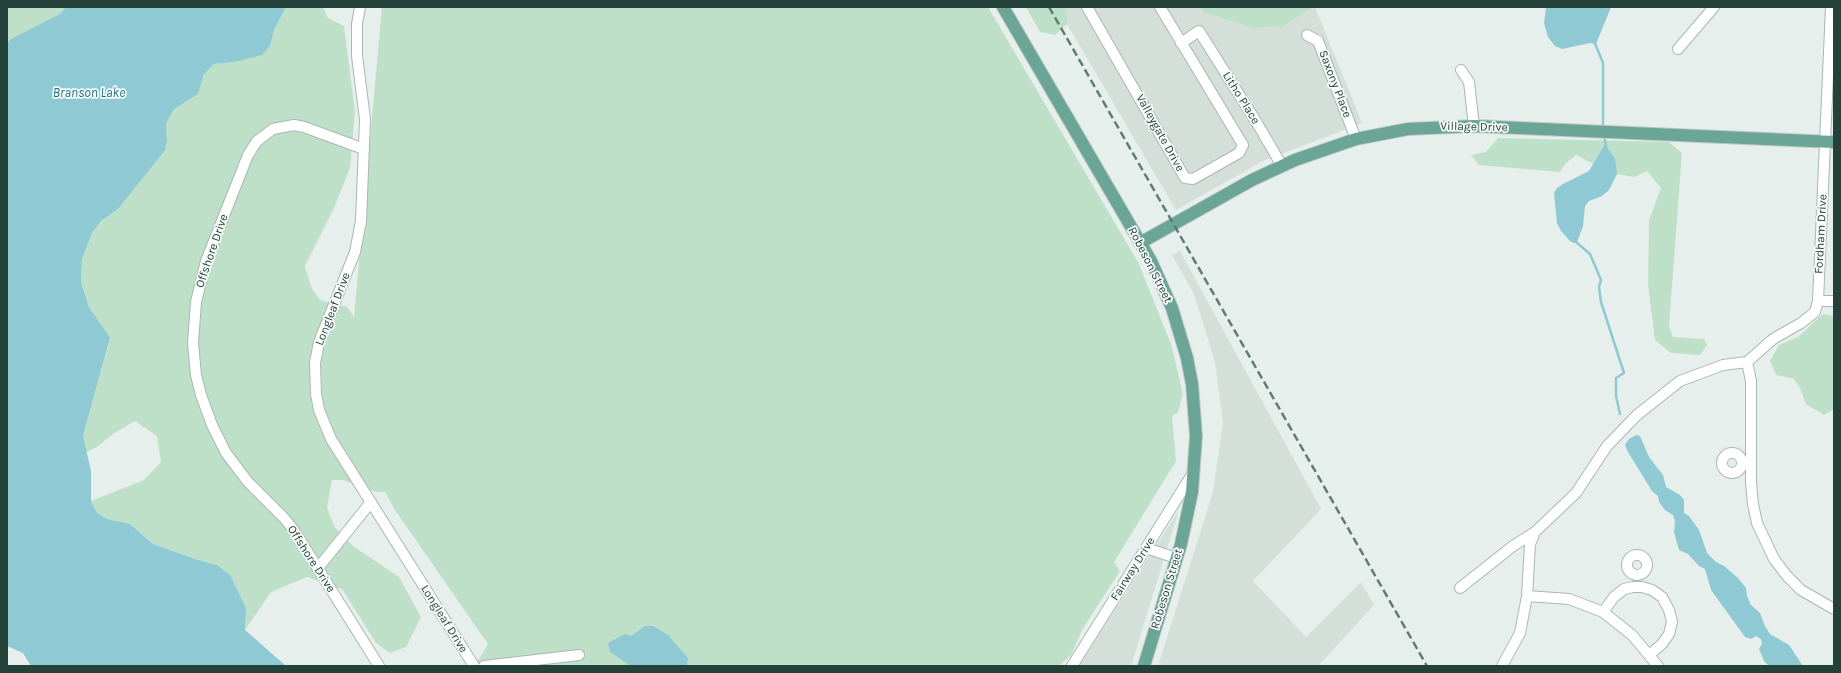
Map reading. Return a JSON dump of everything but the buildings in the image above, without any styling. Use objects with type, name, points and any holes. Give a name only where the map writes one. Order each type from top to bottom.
[{"type":"main road","name":"Robeson Street","points":[[1003,7],[1140,243],[1162,284],[1171,306],[1187,358],[1195,410],[1194,472],[1187,518],[1144,666]]},
{"type":"main road","name":"Village Drive","points":[[1140,243],[1252,180],[1282,166],[1320,150],[1356,139],[1408,129],[1474,126],[1830,142]]},
{"type":"street","name":"Longleaf Drive","points":[[360,7],[356,34],[357,56],[364,108],[364,148],[363,189],[359,236],[355,252],[319,342],[314,379],[319,410],[331,439],[474,666]]},
{"type":"street","name":"Valleygate Drive","points":[[1087,7],[1185,178],[1192,179],[1239,153],[1243,145],[1160,7]]},
{"type":"street","points":[[1678,49],[1714,7]]},
{"type":"street","name":"Fordham Drive","points":[[1818,301],[1830,142],[1831,7]]},
{"type":"street","name":"Litho Place","points":[[1181,43],[1199,31],[1257,123],[1282,166]]},
{"type":"street","name":"Saxony Place","points":[[1307,35],[1318,41],[1356,139]]},
{"type":"street","points":[[1461,70],[1470,82],[1474,126]]},
{"type":"street","name":"Offshore Drive","points":[[364,148],[304,126],[294,124],[273,129],[257,141],[248,155],[206,261],[200,281],[194,322],[193,343],[196,375],[206,410],[218,439],[243,476],[295,532],[379,666]]},
{"type":"street","points":[[1460,588],[1513,546],[1535,532],[1576,492],[1607,446],[1637,415],[1680,380],[1723,365],[1747,362],[1773,339],[1815,312],[1818,301],[1834,301]]},
{"type":"street","points":[[1747,362],[1751,381],[1746,463],[1757,523],[1774,559],[1787,576],[1801,590],[1834,609]]},
{"type":"street","name":"Fairway Drive","points":[[1072,666],[1194,472]]},
{"type":"street","points":[[318,568],[371,502]]},
{"type":"street","points":[[1502,666],[1520,633],[1528,596],[1530,544],[1535,532]]},
{"type":"street","points":[[1146,548],[1176,558]]},
{"type":"street","points":[[1636,575],[1637,587]]},
{"type":"street","points":[[1603,612],[1614,598],[1624,589],[1637,587],[1652,590],[1662,597],[1669,610],[1672,622],[1669,634],[1662,644],[1650,655]]},
{"type":"street","points":[[1528,596],[1568,599],[1603,612],[1623,627],[1650,655],[1658,666]]},
{"type":"street","points":[[484,666],[579,655]]},
{"type":"shaded area","points":[[1066,7],[1200,7],[1203,12],[1252,28],[1283,27],[1315,7],[1362,123],[1263,161],[1176,210],[1067,24],[1068,14]]},
{"type":"shaded area","points":[[1180,251],[1321,509],[1253,581],[1306,637],[1361,582],[1374,605],[1318,666],[1158,666],[1213,492],[1223,422],[1215,362],[1194,294],[1172,255]]},
{"type":"shaded area","points":[[1179,510],[1131,666],[1079,666]]},
{"type":"green space","points":[[7,7],[66,7],[60,14],[7,45]]},
{"type":"green space","points":[[286,7],[323,7],[328,18],[344,26],[355,112],[350,168],[334,208],[305,266],[311,287],[320,300],[347,307],[354,317],[382,7],[988,7],[1139,264],[1171,344],[1183,394],[1178,412],[1172,416],[1176,461],[1114,562],[1120,571],[1082,630],[1071,655],[1059,666],[475,666],[488,644],[395,510],[385,492],[376,492],[343,480],[332,480],[327,507],[334,526],[353,546],[399,577],[421,617],[406,647],[390,653],[376,643],[342,589],[307,577],[271,592],[245,630],[246,608],[217,565],[153,544],[130,524],[107,519],[97,513],[91,501],[144,480],[161,462],[157,436],[135,421],[113,434],[97,447],[86,452],[83,436],[110,339],[89,307],[81,282],[82,259],[92,233],[101,221],[118,209],[167,139],[166,124],[174,109],[198,94],[204,74],[214,64],[234,62],[270,46],[274,30]]},
{"type":"green space","points":[[1026,7],[1066,7],[1068,14],[1067,24],[1055,35],[1040,32]]},
{"type":"green space","points":[[1200,7],[1314,7],[1283,27],[1252,28],[1203,12]]},
{"type":"green space","points":[[1498,138],[1669,142],[1682,153],[1669,326],[1673,337],[1704,339],[1707,345],[1700,355],[1671,353],[1655,340],[1648,284],[1649,221],[1661,188],[1647,171],[1634,177],[1611,173],[1576,155],[1565,164],[1560,172],[1479,165],[1471,155],[1486,152]]},
{"type":"green space","points":[[1823,314],[1834,316],[1834,409],[1824,415],[1806,404],[1801,390],[1794,379],[1776,375],[1770,361],[1779,345],[1798,337]]},
{"type":"water","name":"Branson Lake","points":[[66,7],[286,7],[274,30],[270,46],[262,55],[234,62],[214,64],[204,74],[198,94],[174,109],[166,124],[167,139],[165,150],[118,209],[101,221],[92,233],[82,259],[81,282],[89,307],[110,338],[83,436],[91,471],[91,501],[97,513],[107,519],[130,524],[153,544],[217,565],[230,575],[246,608],[245,630],[286,666],[31,666],[23,653],[7,646],[7,44],[11,39],[60,14]]},
{"type":"water","points":[[1546,7],[1611,7],[1596,44],[1590,43],[1562,49],[1555,46],[1548,37],[1544,23]]},
{"type":"water","points":[[1605,144],[1615,159],[1617,174],[1609,190],[1602,196],[1589,201],[1585,206],[1583,226],[1577,242],[1574,243],[1570,241],[1561,231],[1557,223],[1554,193],[1557,188],[1563,184],[1589,171]]},
{"type":"water","points":[[1636,435],[1640,436],[1649,457],[1663,475],[1666,487],[1680,495],[1684,500],[1684,513],[1689,516],[1699,530],[1707,553],[1716,562],[1724,566],[1738,578],[1746,588],[1747,596],[1751,605],[1760,613],[1770,634],[1789,645],[1803,666],[1769,666],[1764,661],[1759,649],[1762,644],[1761,639],[1756,636],[1751,639],[1745,637],[1711,590],[1705,569],[1699,566],[1688,554],[1679,550],[1674,532],[1675,521],[1673,515],[1665,510],[1659,502],[1658,496],[1652,491],[1625,445],[1629,439]]},
{"type":"water","points":[[645,626],[653,626],[668,635],[688,658],[687,665],[631,666],[610,652],[608,643],[625,634],[631,636]]},
{"type":"waterway","points":[[1594,41],[1603,63],[1603,128]]},
{"type":"waterway","points":[[1604,135],[1606,146]]},
{"type":"waterway","points":[[1575,241],[1590,254],[1601,280],[1599,287],[1601,302],[1624,373],[1616,378],[1616,396],[1620,414]]},
{"type":"railway","points":[[1049,7],[1427,666]]}]
